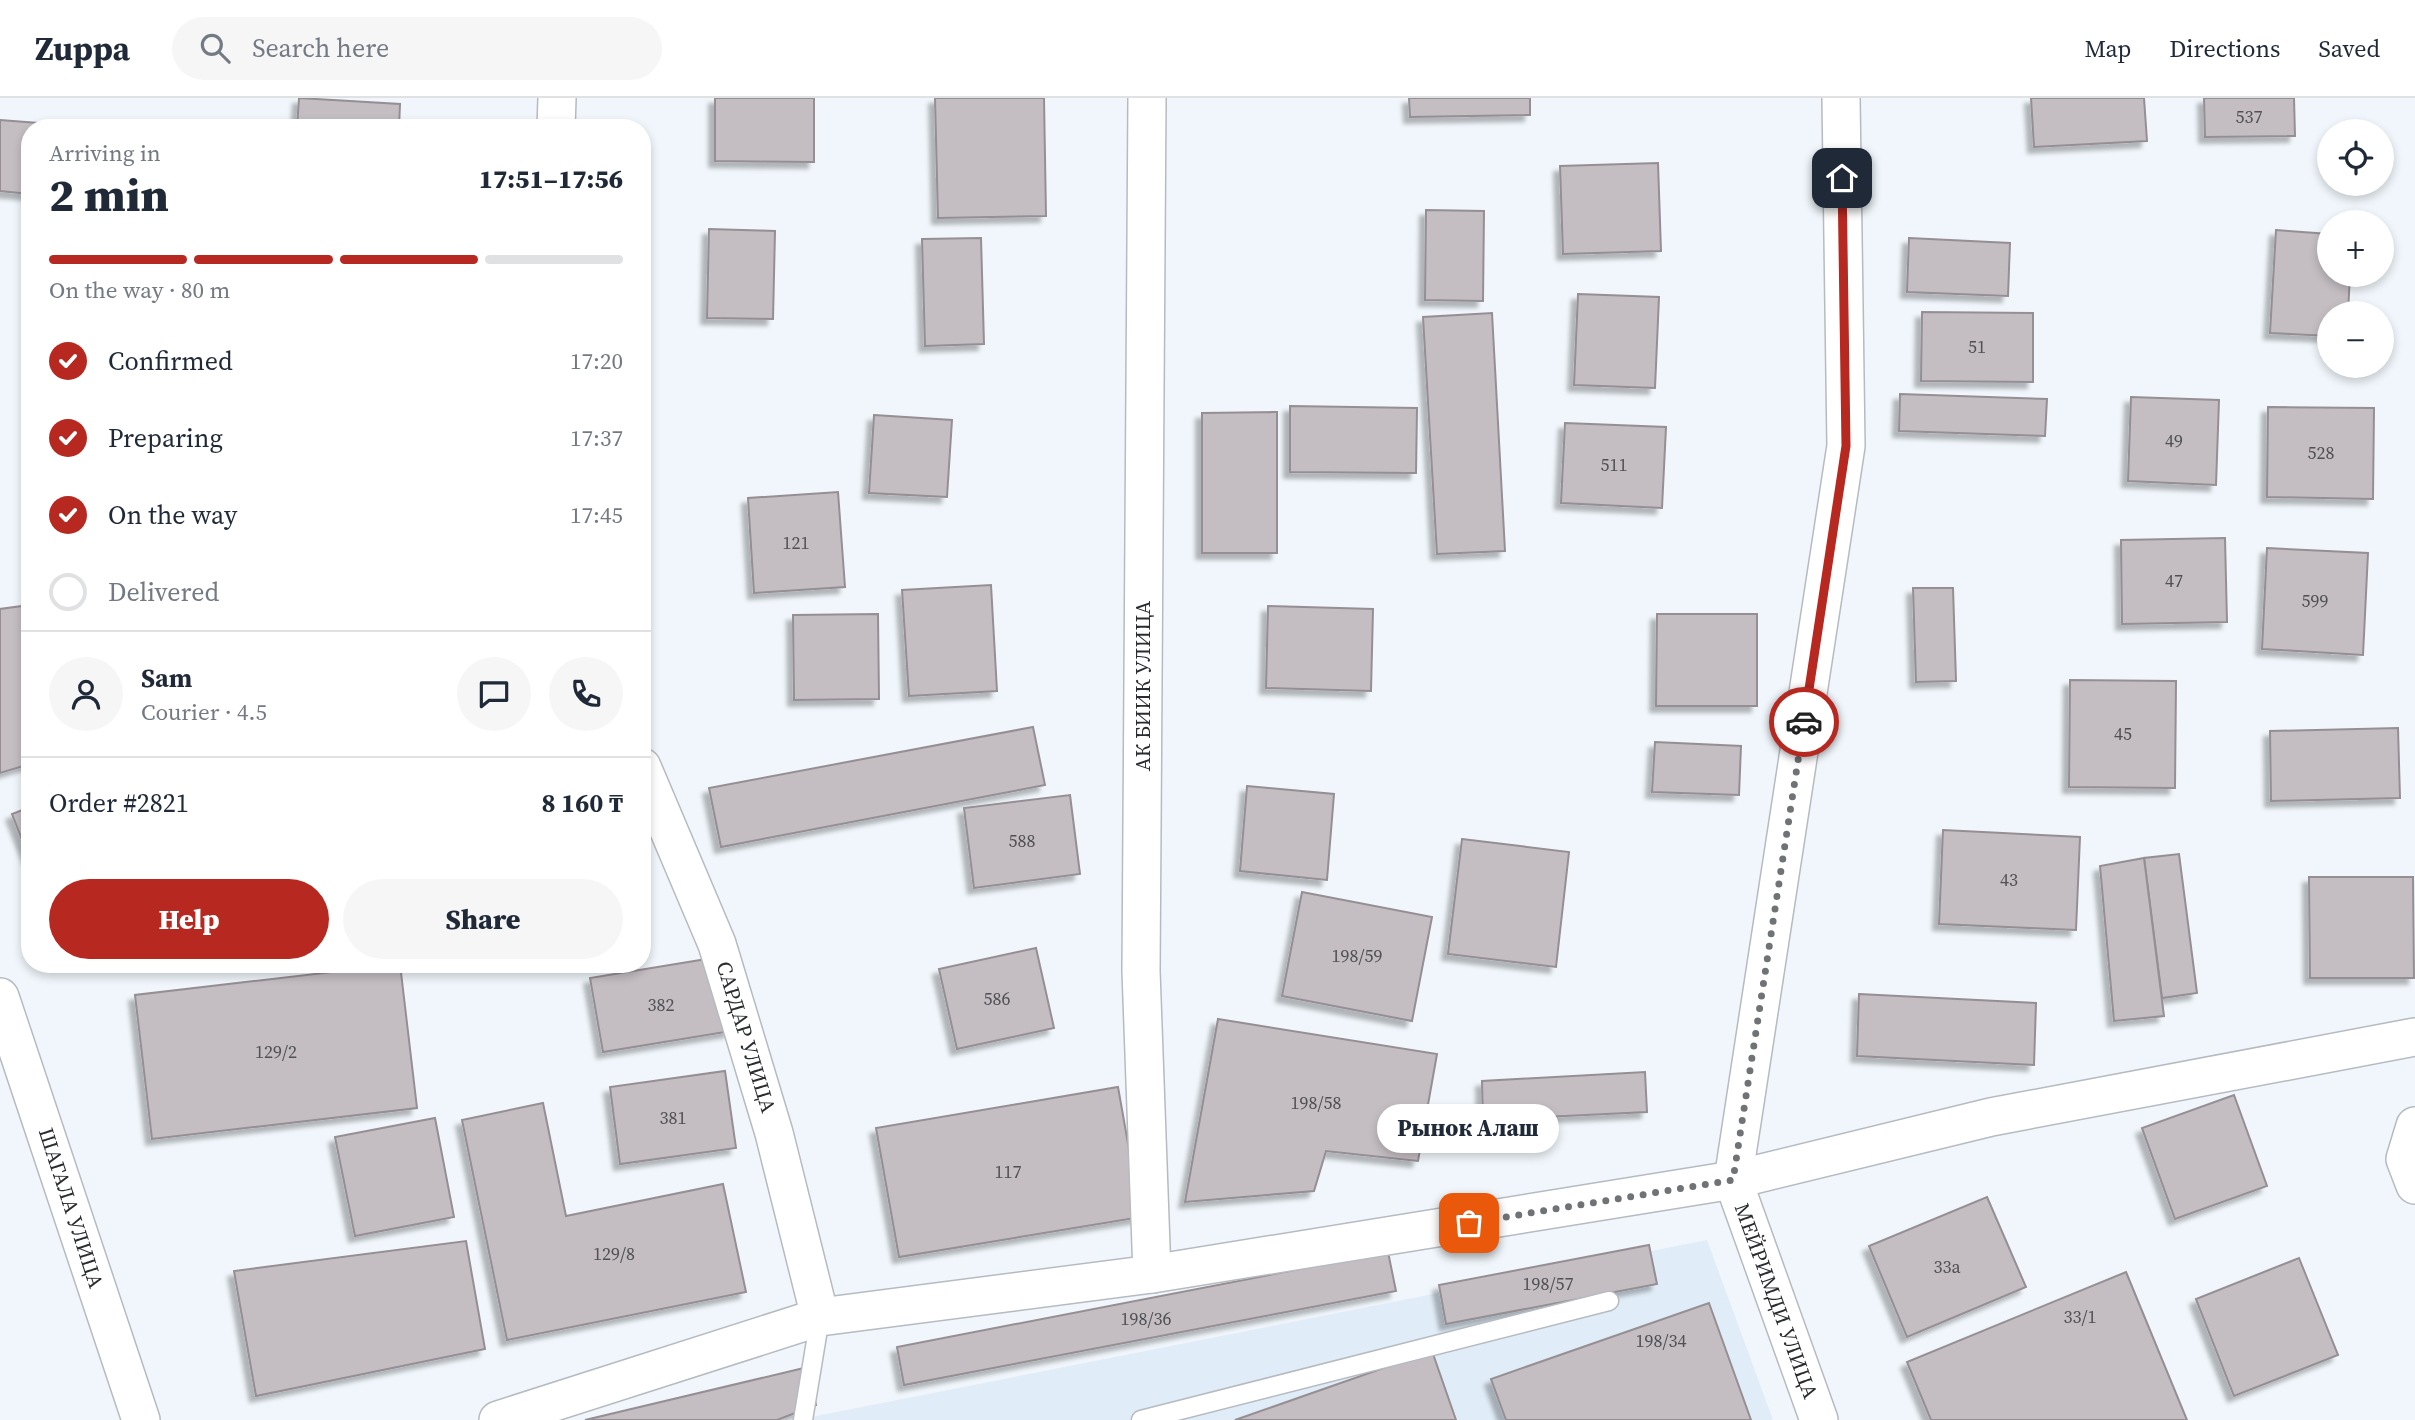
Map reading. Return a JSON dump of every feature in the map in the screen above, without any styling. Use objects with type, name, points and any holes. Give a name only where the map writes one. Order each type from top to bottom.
[{"type":"street","points":[[556,119],[557,98]]},
{"type":"street","name":"АК БИИК УЛИЦА","points":[[1147,98],[1141,971],[1152,1274]]},
{"type":"street","name":"МЕЙРИМДИ УЛИЦА","points":[[1819,1420],[1733,1180],[1846,446],[1841,98]]},
{"type":"street","name":"САРДАР УЛИЦА","points":[[651,788],[718,944],[774,1133],[820,1317]]},
{"type":"street","name":"ШАГАЛА УЛИЦА","points":[[0,997],[141,1420]]},
{"type":"street","points":[[498,1420],[820,1317],[1152,1274],[1733,1180],[1991,1117],[2415,1037]]},
{"type":"street","points":[[2415,1126],[2405,1159],[2415,1185]]},
{"type":"lane","points":[[1141,1420],[1609,1301]]},
{"type":"lane","points":[[803,1420],[820,1317]]},
{"type":"shaded area","points":[[1707,1240],[1773,1420],[796,1420]]},
{"type":"building","points":[[299,98],[400,104],[399,119],[298,119]]},
{"type":"building","points":[[715,98],[814,98],[814,162],[715,161]]},
{"type":"building","points":[[935,98],[1044,98],[1046,216],[938,218]]},
{"type":"building","points":[[1409,98],[1530,98],[1530,115],[1410,117]]},
{"type":"building","points":[[2031,98],[2144,98],[2147,141],[2034,147]]},
{"type":"building","points":[[2204,98],[2294,98],[2295,136],[2205,137]]},
{"type":"building","points":[[0,120],[21,122],[21,193],[0,191]]},
{"type":"building","points":[[1658,163],[1661,251],[1563,254],[1560,166]]},
{"type":"building","points":[[1426,210],[1484,211],[1483,301],[1425,300]]},
{"type":"building","points":[[709,229],[775,231],[773,319],[707,318]]},
{"type":"building","points":[[2276,230],[2317,233],[2317,287],[2349,287],[2349,301],[2317,301],[2317,335],[2270,333]]},
{"type":"building","points":[[981,238],[984,344],[925,346],[922,239]]},
{"type":"building","points":[[1909,238],[2010,243],[2008,296],[1907,292]]},
{"type":"building","points":[[1578,294],[1659,297],[1655,388],[1574,385]]},
{"type":"building","points":[[1922,312],[2033,313],[2033,382],[1921,381]]},
{"type":"building","points":[[1492,313],[1505,551],[1437,554],[1423,317]]},
{"type":"building","points":[[1900,394],[2047,399],[2045,436],[1899,431]]},
{"type":"building","points":[[2131,397],[2219,400],[2216,485],[2128,481]]},
{"type":"building","points":[[1290,406],[1417,408],[1416,473],[1290,472]]},
{"type":"building","points":[[2268,407],[2374,408],[2373,499],[2267,497]]},
{"type":"building","points":[[1277,412],[1277,553],[1202,553],[1202,413]]},
{"type":"building","points":[[874,415],[952,420],[947,497],[869,493]]},
{"type":"building","points":[[1565,423],[1666,427],[1662,508],[1561,503]]},
{"type":"building","points":[[838,492],[845,587],[754,593],[748,498]]},
{"type":"building","points":[[2225,538],[2227,622],[2122,624],[2121,540]]},
{"type":"building","points":[[2267,548],[2368,553],[2363,655],[2262,649]]},
{"type":"building","points":[[991,585],[997,691],[909,696],[902,590]]},
{"type":"building","points":[[1913,588],[1953,588],[1956,681],[1916,682]]},
{"type":"building","points":[[21,606],[21,767],[0,773],[0,609]]},
{"type":"building","points":[[1268,606],[1373,609],[1371,691],[1266,688]]},
{"type":"building","points":[[878,614],[879,699],[794,700],[793,615]]},
{"type":"building","points":[[1657,614],[1757,614],[1757,706],[1656,706]]},
{"type":"building","points":[[2070,680],[2176,681],[2175,788],[2069,787]]},
{"type":"building","points":[[1033,727],[1045,785],[721,847],[709,788]]},
{"type":"building","points":[[2398,728],[2400,798],[2271,801],[2270,731]]},
{"type":"building","points":[[1655,742],[1741,746],[1739,795],[1652,792]]},
{"type":"building","points":[[1247,786],[1334,794],[1327,880],[1240,871]]},
{"type":"building","points":[[1070,795],[1080,874],[974,888],[964,808]]},
{"type":"building","points":[[21,810],[21,837],[12,814]]},
{"type":"building","points":[[1943,830],[2080,837],[2076,930],[1939,924]]},
{"type":"building","points":[[1462,839],[1569,852],[1556,967],[1448,954]]},
{"type":"building","points":[[2179,854],[2197,993],[2162,998],[2144,858]]},
{"type":"building","points":[[2144,858],[2164,1016],[2114,1021],[2100,866]]},
{"type":"building","points":[[2309,877],[2413,877],[2414,978],[2310,978]]},
{"type":"building","points":[[1302,892],[1432,917],[1412,1021],[1282,996]]},
{"type":"building","points":[[1036,948],[1054,1028],[957,1049],[939,969]]},
{"type":"building","points":[[719,957],[731,1031],[603,1052],[590,978],[621,973],[651,973],[651,968]]},
{"type":"building","points":[[323,973],[401,973],[417,1108],[152,1139],[135,995]]},
{"type":"building","points":[[1859,994],[2036,1003],[2034,1065],[1857,1056]]},
{"type":"building","points":[[1218,1019],[1437,1054],[1418,1161],[1326,1151],[1314,1191],[1185,1202]]},
{"type":"building","points":[[725,1071],[736,1148],[620,1164],[610,1087]]},
{"type":"building","points":[[1645,1072],[1647,1112],[1483,1120],[1482,1081]]},
{"type":"building","points":[[1118,1087],[1141,1217],[899,1257],[876,1128]]},
{"type":"building","points":[[2234,1095],[2267,1186],[2175,1219],[2142,1128]]},
{"type":"building","points":[[543,1103],[566,1216],[723,1184],[746,1292],[507,1340],[462,1120]]},
{"type":"building","points":[[435,1118],[454,1217],[355,1236],[335,1137]]},
{"type":"building","points":[[1987,1197],[2026,1287],[1907,1337],[1869,1246]]},
{"type":"building","points":[[466,1241],[485,1349],[256,1396],[234,1271]]},
{"type":"building","points":[[1649,1245],[1657,1284],[1446,1324],[1439,1285]]},
{"type":"building","points":[[1388,1252],[1396,1291],[904,1385],[897,1347]]},
{"type":"building","points":[[2299,1258],[2338,1355],[2234,1396],[2196,1299]]},
{"type":"building","points":[[2126,1272],[2187,1420],[1931,1420],[1907,1362]]},
{"type":"building","points":[[1709,1303],[1751,1420],[1506,1420],[1491,1379]]},
{"type":"building","points":[[1432,1351],[1456,1420],[1235,1420]]},
{"type":"building","points":[[808,1367],[816,1405],[777,1420],[585,1420]]},
{"type":"way so far","points":[[1469,1223],[1733,1180],[1804,722]]},
{"type":"place","name":"Рынок Алаш","points":[[1469,1223]]},
{"type":"route","points":[[1804,722],[1846,446],[1842,178]]}]
